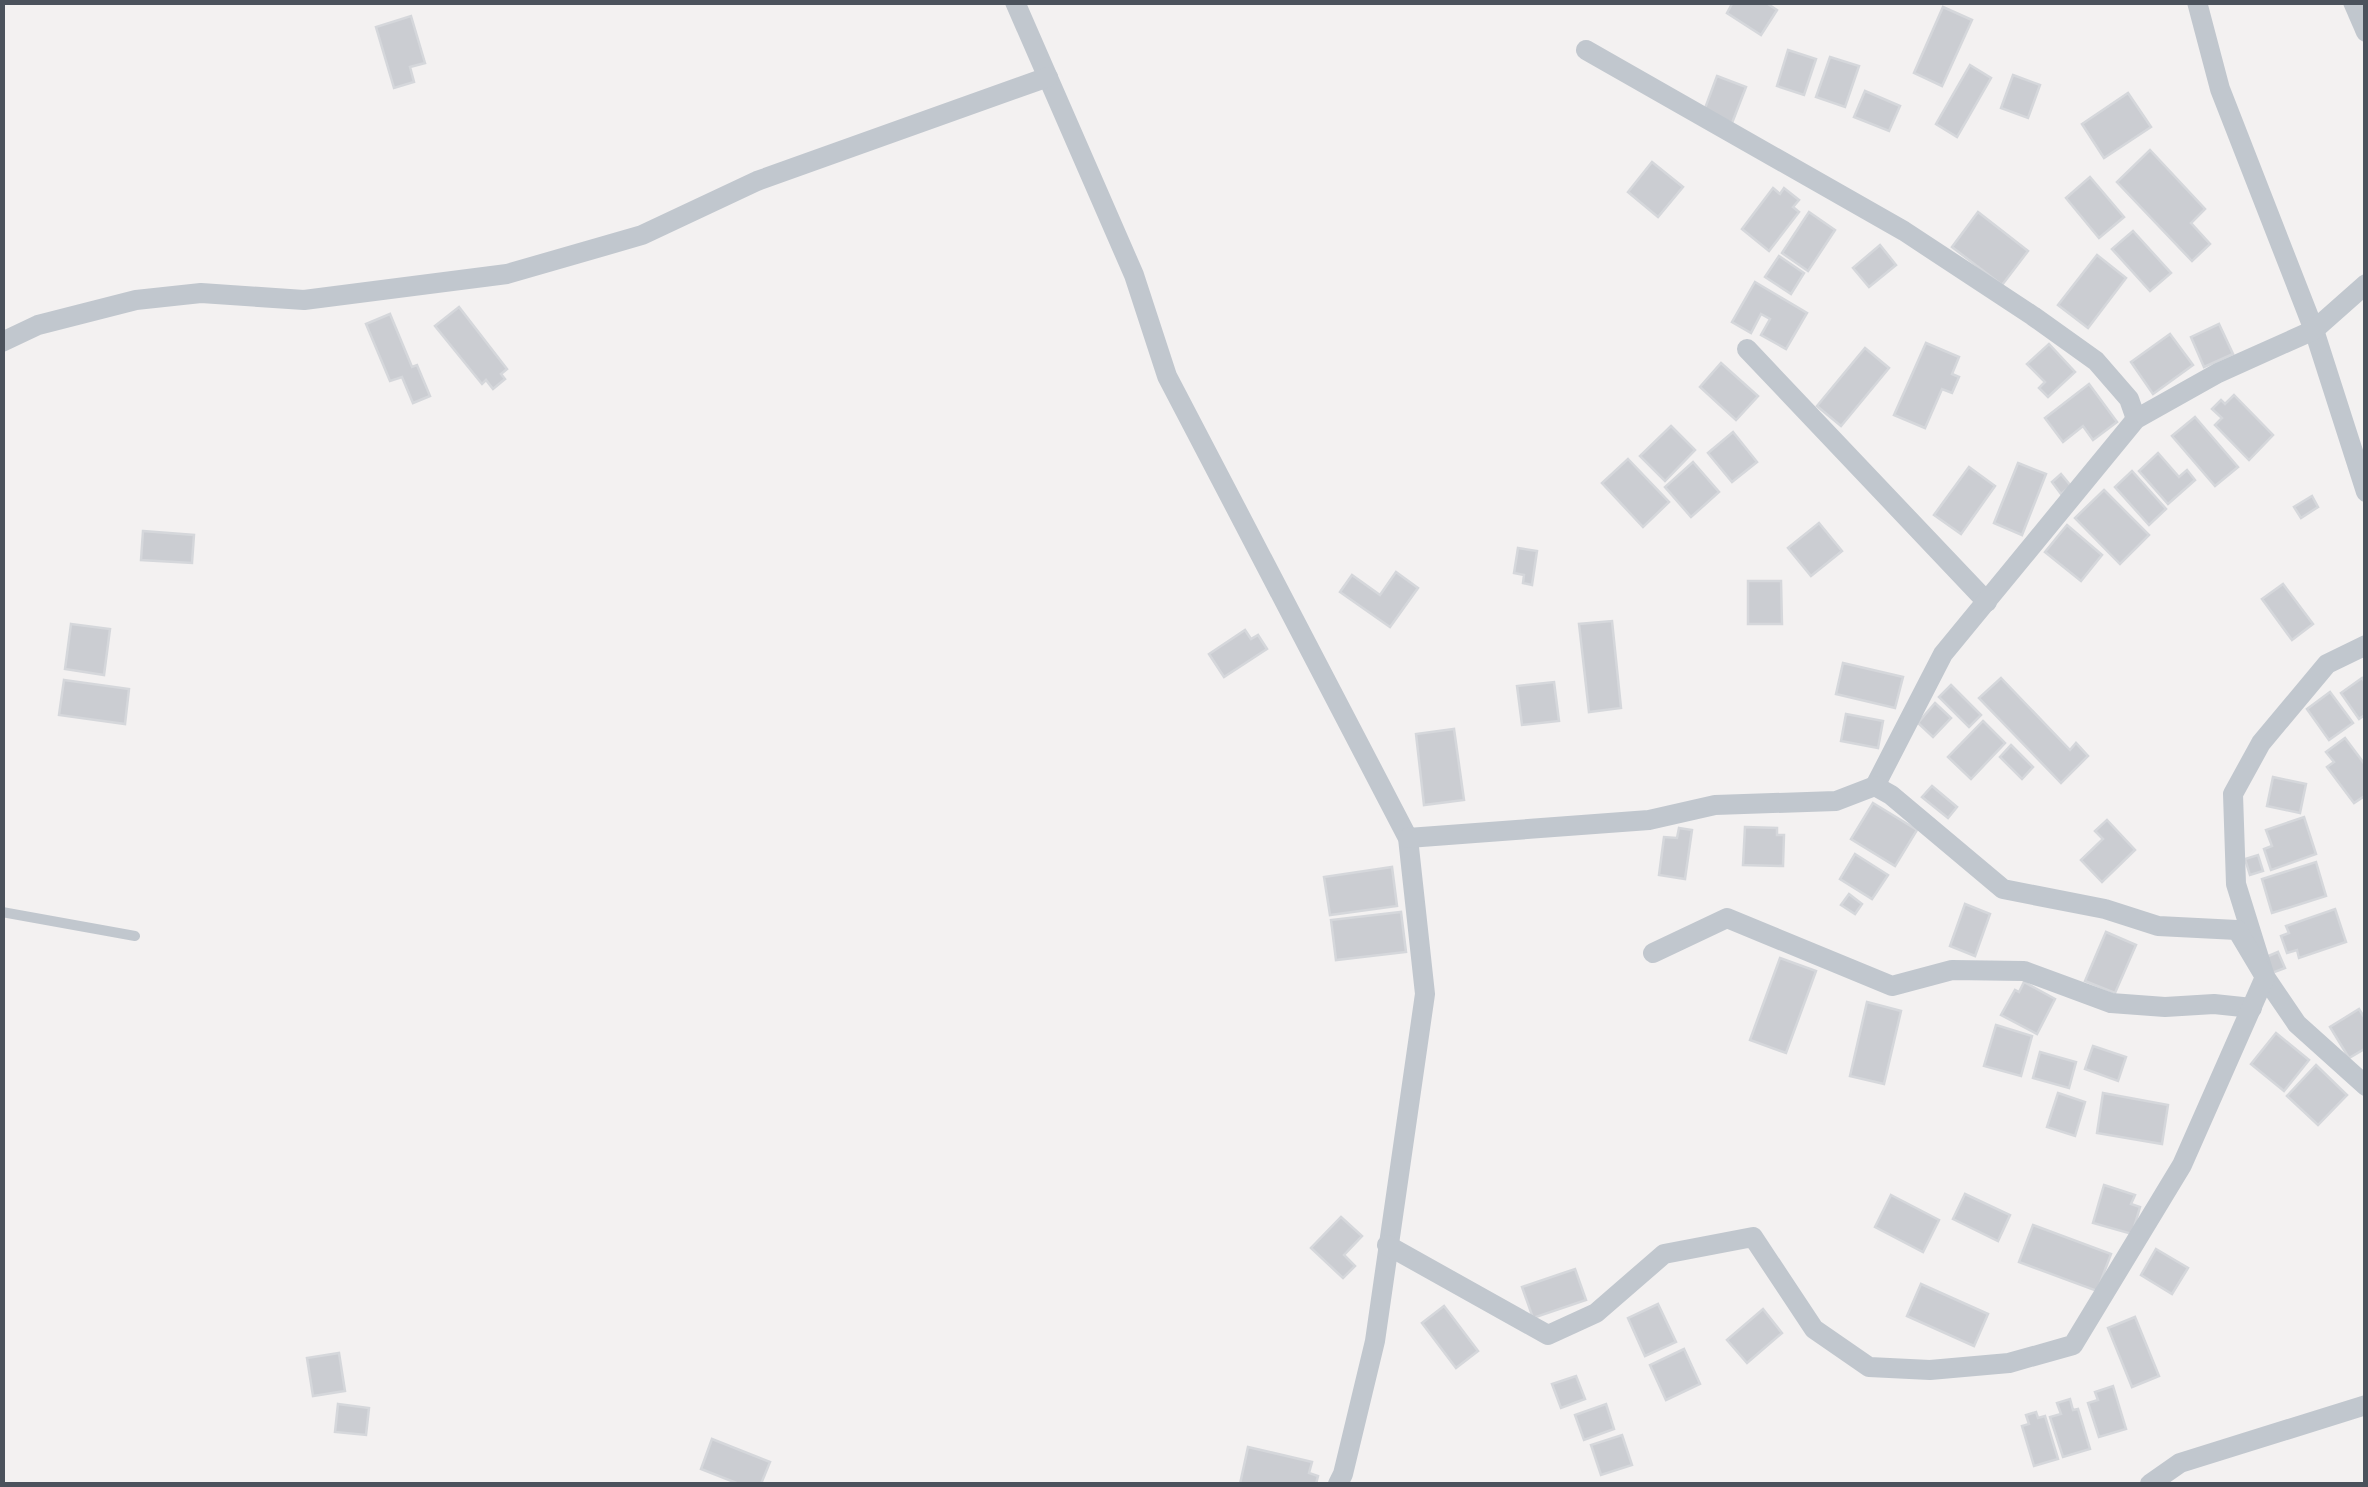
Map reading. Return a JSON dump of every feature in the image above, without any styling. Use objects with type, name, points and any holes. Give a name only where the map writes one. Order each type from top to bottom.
[{"type":"street","points":[[1014,2],[1134,275],[1167,376],[1408,838],[1426,994],[1375,1341],[1338,1484]]},
{"type":"street","points":[[2197,2],[2220,89],[2314,330],[2366,492]]},
{"type":"street","points":[[2353,2],[2366,32]]},
{"type":"street","points":[[1586,50],[1904,231],[2016,305],[2096,361],[2129,399],[2136,419]]},
{"type":"street","points":[[2,342],[38,325],[136,300],[201,293],[304,300],[506,274],[642,235],[757,181],[1048,77]]},
{"type":"street","points":[[1408,838],[1649,820],[1715,804],[1836,801],[1874,786],[1944,654],[2136,419],[2218,373],[2314,330],[2366,284]]},
{"type":"street","points":[[1747,350],[1986,602]]},
{"type":"street","points":[[1387,1245],[1548,1335],[1596,1313],[1664,1254],[1753,1237],[1814,1329],[1869,1367],[1930,1370],[2008,1363],[2073,1344],[2182,1165],[2266,977],[2236,884],[2233,794],[2261,743],[2327,664],[2366,645]]},
{"type":"street","points":[[1874,786],[1891,795],[2003,889],[2106,910],[2158,926],[2237,930],[2297,1024],[2366,1086]]},
{"type":"street","points":[[1653,953],[1727,918],[1892,986],[1952,970],[2024,971],[2111,1003],[2165,1008],[2214,1004],[2252,1008]]},
{"type":"street","points":[[2150,1484],[2180,1463],[2366,1405]]},
{"type":"lane","points":[[2,912],[135,936]]},
{"type":"building","points":[[1733,2],[1765,2],[1777,10],[1761,35],[1727,13]]},
{"type":"building","points":[[1943,7],[1972,20],[1942,86],[1914,73]]},
{"type":"building","points":[[411,16],[425,63],[410,67],[414,82],[394,88],[376,27]]},
{"type":"building","points":[[1788,50],[1816,59],[1804,95],[1777,86]]},
{"type":"building","points":[[1830,57],[1859,66],[1845,107],[1816,97]]},
{"type":"building","points":[[1970,65],[1991,78],[1957,137],[1936,124]]},
{"type":"building","points":[[2013,75],[2040,85],[2028,118],[2001,108]]},
{"type":"building","points":[[1717,76],[1746,87],[1732,123],[1704,111]]},
{"type":"building","points":[[1865,91],[1900,106],[1889,131],[1854,117]]},
{"type":"building","points":[[2128,93],[2151,127],[2104,158],[2082,124]]},
{"type":"building","points":[[2150,150],[2205,209],[2191,223],[2210,244],[2192,261],[2117,182]]},
{"type":"building","points":[[1652,162],[1683,187],[1658,217],[1628,192]]},
{"type":"building","points":[[2090,177],[2124,217],[2099,238],[2066,198]]},
{"type":"building","points":[[1773,188],[1780,194],[1784,188],[1799,200],[1793,207],[1799,212],[1769,251],[1742,229]]},
{"type":"building","points":[[1809,212],[1835,230],[1808,271],[1782,253]]},
{"type":"building","points":[[1978,212],[2028,251],[2002,285],[1952,247]]},
{"type":"building","points":[[2133,231],[2171,273],[2150,291],[2112,249]]},
{"type":"building","points":[[1880,245],[1896,265],[1869,287],[1853,268]]},
{"type":"building","points":[[2097,255],[2126,278],[2088,328],[2058,305]]},
{"type":"building","points":[[1779,256],[1804,273],[1791,294],[1765,277]]},
{"type":"building","points":[[1755,282],[1807,313],[1786,349],[1761,335],[1770,319],[1761,314],[1751,333],[1732,322]]},
{"type":"building","points":[[459,307],[507,369],[501,374],[505,379],[493,389],[486,380],[482,384],[435,326]]},
{"type":"building","points":[[390,314],[412,367],[417,365],[430,396],[413,403],[402,377],[390,381],[366,324]]},
{"type":"building","points":[[2219,324],[2233,354],[2204,367],[2191,337]]},
{"type":"building","points":[[2170,334],[2193,365],[2153,394],[2131,362]]},
{"type":"building","points":[[1926,343],[1959,357],[1952,374],[1959,377],[1952,393],[1942,389],[1925,428],[1894,415]]},
{"type":"building","points":[[2049,344],[2075,372],[2048,397],[2039,388],[2045,382],[2027,364]]},
{"type":"building","points":[[1865,348],[1889,368],[1841,426],[1817,406]]},
{"type":"building","points":[[1721,363],[1758,396],[1736,420],[1700,387]]},
{"type":"building","points":[[2089,384],[2117,422],[2093,440],[2083,426],[2063,442],[2045,418]]},
{"type":"building","points":[[2234,395],[2273,435],[2249,460],[2215,425],[2222,418],[2212,409]]},
{"type":"building","points":[[2195,417],[2238,467],[2215,486],[2172,436]]},
{"type":"building","points":[[1671,426],[1695,450],[1665,481],[1640,456]]},
{"type":"building","points":[[1733,432],[1757,462],[1732,482],[1708,453]]},
{"type":"building","points":[[2158,453],[2179,477],[2187,470],[2195,480],[2168,504],[2139,471]]},
{"type":"building","points":[[1628,459],[1669,502],[1643,527],[1602,483]]},
{"type":"building","points":[[1693,462],[1719,492],[1691,517],[1665,487]]},
{"type":"building","points":[[2018,463],[2046,474],[2022,535],[1994,523]]},
{"type":"building","points":[[1969,467],[1995,486],[1961,534],[1934,515]]},
{"type":"building","points":[[2132,471],[2166,509],[2149,525],[2115,487]]},
{"type":"building","points":[[2061,474],[2071,486],[2061,494],[2052,482]]},
{"type":"building","points":[[2104,490],[2149,535],[2120,564],[2075,518]]},
{"type":"building","points":[[2312,496],[2318,507],[2301,518],[2294,507]]},
{"type":"building","points":[[1819,523],[1842,551],[1811,576],[1788,548]]},
{"type":"building","points":[[2067,525],[2102,555],[2081,581],[2045,552]]},
{"type":"building","points":[[143,531],[194,535],[192,563],[141,560]]},
{"type":"building","points":[[1518,548],[1537,551],[1532,585],[1523,583],[1524,575],[1514,573]]},
{"type":"building","points":[[1396,572],[1418,588],[1390,627],[1340,592],[1352,575],[1380,595]]},
{"type":"building","points":[[1748,581],[1781,581],[1782,624],[1748,624]]},
{"type":"building","points":[[2283,584],[2313,624],[2292,640],[2262,599]]},
{"type":"building","points":[[1612,621],[1621,708],[1589,712],[1579,624]]},
{"type":"building","points":[[71,624],[110,629],[104,675],[65,669]]},
{"type":"building","points":[[1245,630],[1251,639],[1258,635],[1267,649],[1224,677],[1209,654]]},
{"type":"building","points":[[1843,663],[1903,677],[1895,708],[1836,694]]},
{"type":"building","points":[[2001,678],[2070,750],[2076,743],[2088,756],[2061,783],[1979,698]]},
{"type":"building","points":[[2362,678],[2366,684],[2366,714],[2359,719],[2341,693]]},
{"type":"building","points":[[64,680],[129,689],[125,724],[59,715]]},
{"type":"building","points":[[1554,682],[1559,721],[1522,725],[1517,686]]},
{"type":"building","points":[[1951,685],[1981,715],[1969,727],[1939,697]]},
{"type":"building","points":[[2330,692],[2353,723],[2329,740],[2307,709]]},
{"type":"building","points":[[1935,703],[1951,718],[1933,737],[1918,723]]},
{"type":"building","points":[[1846,714],[1883,721],[1878,748],[1841,741]]},
{"type":"building","points":[[1983,721],[2005,743],[1971,779],[1948,757]]},
{"type":"building","points":[[1454,729],[1464,800],[1424,805],[1416,734]]},
{"type":"building","points":[[2345,738],[2366,766],[2366,795],[2354,803],[2327,767],[2334,762],[2326,752]]},
{"type":"building","points":[[2011,745],[2033,767],[2022,779],[2000,757]]},
{"type":"building","points":[[2273,777],[2306,784],[2300,813],[2267,806]]},
{"type":"building","points":[[1932,786],[1957,807],[1948,818],[1922,797]]},
{"type":"building","points":[[1873,803],[1917,830],[1895,866],[1851,839]]},
{"type":"building","points":[[2304,817],[2316,854],[2271,870],[2264,849],[2272,846],[2266,830]]},
{"type":"building","points":[[2107,820],[2135,850],[2102,882],[2081,860],[2103,839],[2095,831]]},
{"type":"building","points":[[1745,827],[1777,828],[1777,835],[1784,835],[1783,866],[1743,865]]},
{"type":"building","points":[[1679,828],[1692,830],[1685,879],[1659,875],[1664,837],[1677,838]]},
{"type":"building","points":[[1855,854],[1888,875],[1872,899],[1840,879]]},
{"type":"building","points":[[2258,855],[2263,871],[2250,875],[2245,859]]},
{"type":"building","points":[[2316,862],[2326,896],[2272,913],[2262,879]]},
{"type":"building","points":[[1392,867],[1397,906],[1330,915],[1324,877]]},
{"type":"building","points":[[1849,894],[1862,904],[1855,914],[1841,905]]},
{"type":"building","points":[[1965,904],[1990,914],[1975,956],[1950,946]]},
{"type":"building","points":[[2335,909],[2346,942],[2299,958],[2297,950],[2287,953],[2281,936],[2289,933],[2286,926]]},
{"type":"building","points":[[1401,912],[1406,952],[1336,960],[1331,920]]},
{"type":"building","points":[[2106,932],[2136,945],[2115,993],[2085,981]]},
{"type":"building","points":[[2278,952],[2285,968],[2272,973],[2266,957]]},
{"type":"building","points":[[1780,958],[1816,971],[1786,1053],[1750,1040]]},
{"type":"building","points":[[2024,982],[2055,999],[2037,1034],[2001,1015]]},
{"type":"building","points":[[1867,1002],[1901,1011],[1884,1084],[1850,1076]]},
{"type":"building","points":[[2359,1009],[2366,1020],[2366,1048],[2349,1058],[2330,1027]]},
{"type":"building","points":[[1996,1025],[2032,1036],[2021,1076],[1984,1066]]},
{"type":"building","points":[[2276,1033],[2309,1060],[2284,1091],[2251,1064]]},
{"type":"building","points":[[2093,1046],[2126,1057],[2118,1081],[2085,1069]]},
{"type":"building","points":[[2040,1052],[2076,1062],[2069,1088],[2033,1078]]},
{"type":"building","points":[[2316,1065],[2347,1095],[2318,1125],[2287,1096]]},
{"type":"building","points":[[2058,1093],[2085,1102],[2075,1136],[2047,1127]]},
{"type":"building","points":[[2103,1093],[2168,1105],[2162,1144],[2097,1133]]},
{"type":"building","points":[[2104,1185],[2135,1195],[2131,1204],[2140,1207],[2132,1234],[2093,1223]]},
{"type":"building","points":[[1965,1194],[2010,1215],[1998,1241],[1953,1219]]},
{"type":"building","points":[[1891,1195],[1939,1220],[1923,1252],[1875,1227]]},
{"type":"building","points":[[1341,1217],[1362,1236],[1344,1255],[1355,1266],[1343,1278],[1311,1248]]},
{"type":"building","points":[[2033,1225],[2111,1254],[2097,1291],[2019,1262]]},
{"type":"building","points":[[2156,1249],[2188,1268],[2172,1294],[2141,1275]]},
{"type":"building","points":[[1575,1269],[1586,1300],[1533,1318],[1522,1287]]},
{"type":"building","points":[[1921,1284],[1988,1314],[1974,1346],[1907,1316]]},
{"type":"building","points":[[1658,1304],[1676,1342],[1645,1356],[1628,1318]]},
{"type":"building","points":[[1444,1306],[1478,1351],[1456,1368],[1422,1323]]},
{"type":"building","points":[[1763,1309],[1782,1333],[1747,1363],[1727,1340]]},
{"type":"building","points":[[2135,1317],[2159,1376],[2132,1387],[2108,1328]]},
{"type":"building","points":[[1684,1349],[1700,1384],[1666,1400],[1650,1365]]},
{"type":"building","points":[[339,1353],[345,1391],[313,1396],[307,1358]]},
{"type":"building","points":[[1576,1376],[1585,1399],[1561,1408],[1552,1384]]},
{"type":"building","points":[[2113,1386],[2126,1429],[2099,1437],[2088,1403],[2098,1400],[2095,1392]]},
{"type":"building","points":[[2070,1399],[2073,1410],[2078,1409],[2090,1449],[2063,1457],[2050,1417],[2061,1414],[2057,1403]]},
{"type":"building","points":[[338,1404],[369,1408],[366,1435],[335,1432]]},
{"type":"building","points":[[1606,1404],[1614,1429],[1584,1440],[1575,1415]]},
{"type":"building","points":[[2036,1412],[2038,1418],[2045,1416],[2058,1459],[2034,1466],[2022,1426],[2029,1424],[2026,1415]]},
{"type":"building","points":[[1622,1435],[1632,1465],[1601,1475],[1591,1445]]},
{"type":"building","points":[[712,1439],[770,1462],[761,1484],[739,1484],[701,1469]]},
{"type":"building","points":[[1248,1447],[1312,1462],[1309,1473],[1318,1476],[1316,1484],[1240,1484]]}]
